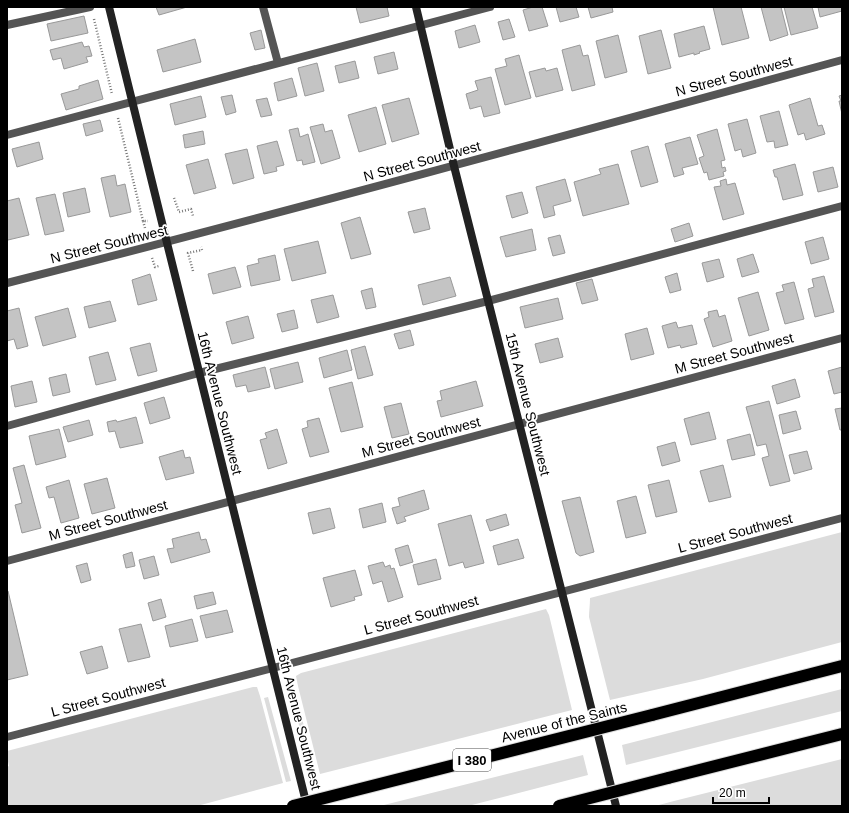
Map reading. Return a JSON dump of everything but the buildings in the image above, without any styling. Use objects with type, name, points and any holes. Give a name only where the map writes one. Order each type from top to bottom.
[{"type":"highway","name":"Avenue of the Saints","points":[[293,806],[842,666]]},
{"type":"highway","points":[[559,806],[842,734]]},
{"type":"main road","name":"16th Avenue Southwest","points":[[109,7],[307,806]]},
{"type":"main road","name":"15th Avenue Southwest","points":[[416,7],[454,166],[616,806]]},
{"type":"street","points":[[7,25],[90,7]]},
{"type":"street","points":[[263,7],[278,63]]},
{"type":"street","points":[[7,135],[490,7]]},
{"type":"street","name":"N Street Southwest","points":[[7,283],[454,166],[842,60]]},
{"type":"street","points":[[7,426],[199,373],[488,301],[842,206]]},
{"type":"street","name":"M Street Southwest","points":[[7,561],[842,338]]},
{"type":"street","name":"L Street Southwest","points":[[7,737],[842,518]]},
{"type":"path","points":[[174,198],[179,212],[191,210],[193,216]]},
{"type":"path","points":[[145,228],[143,221],[148,221]]},
{"type":"path","points":[[193,271],[188,253],[202,250],[200,244]]},
{"type":"path","points":[[152,257],[155,268],[159,266]]},
{"type":"path","points":[[184,260],[189,258]]},
{"type":"shaded area","points":[[842,532],[842,642],[703,679],[610,700],[589,617],[590,598]]},
{"type":"shaded area","points":[[546,609],[549,615],[572,710],[320,774],[296,676],[301,673]]},
{"type":"shaded area","points":[[257,687],[260,696],[283,783],[197,806],[7,806],[7,767],[9,766],[7,751]]},
{"type":"shaded area","points":[[842,689],[842,711],[626,765],[622,745]]},
{"type":"shaded area","points":[[295,690],[316,775],[311,776],[291,691]]},
{"type":"shaded area","points":[[268,697],[291,781],[286,782],[264,698]]},
{"type":"shaded area","points":[[583,755],[588,775],[468,806],[380,806]]},
{"type":"shaded area","points":[[842,759],[842,806],[655,806],[674,801]]}]
